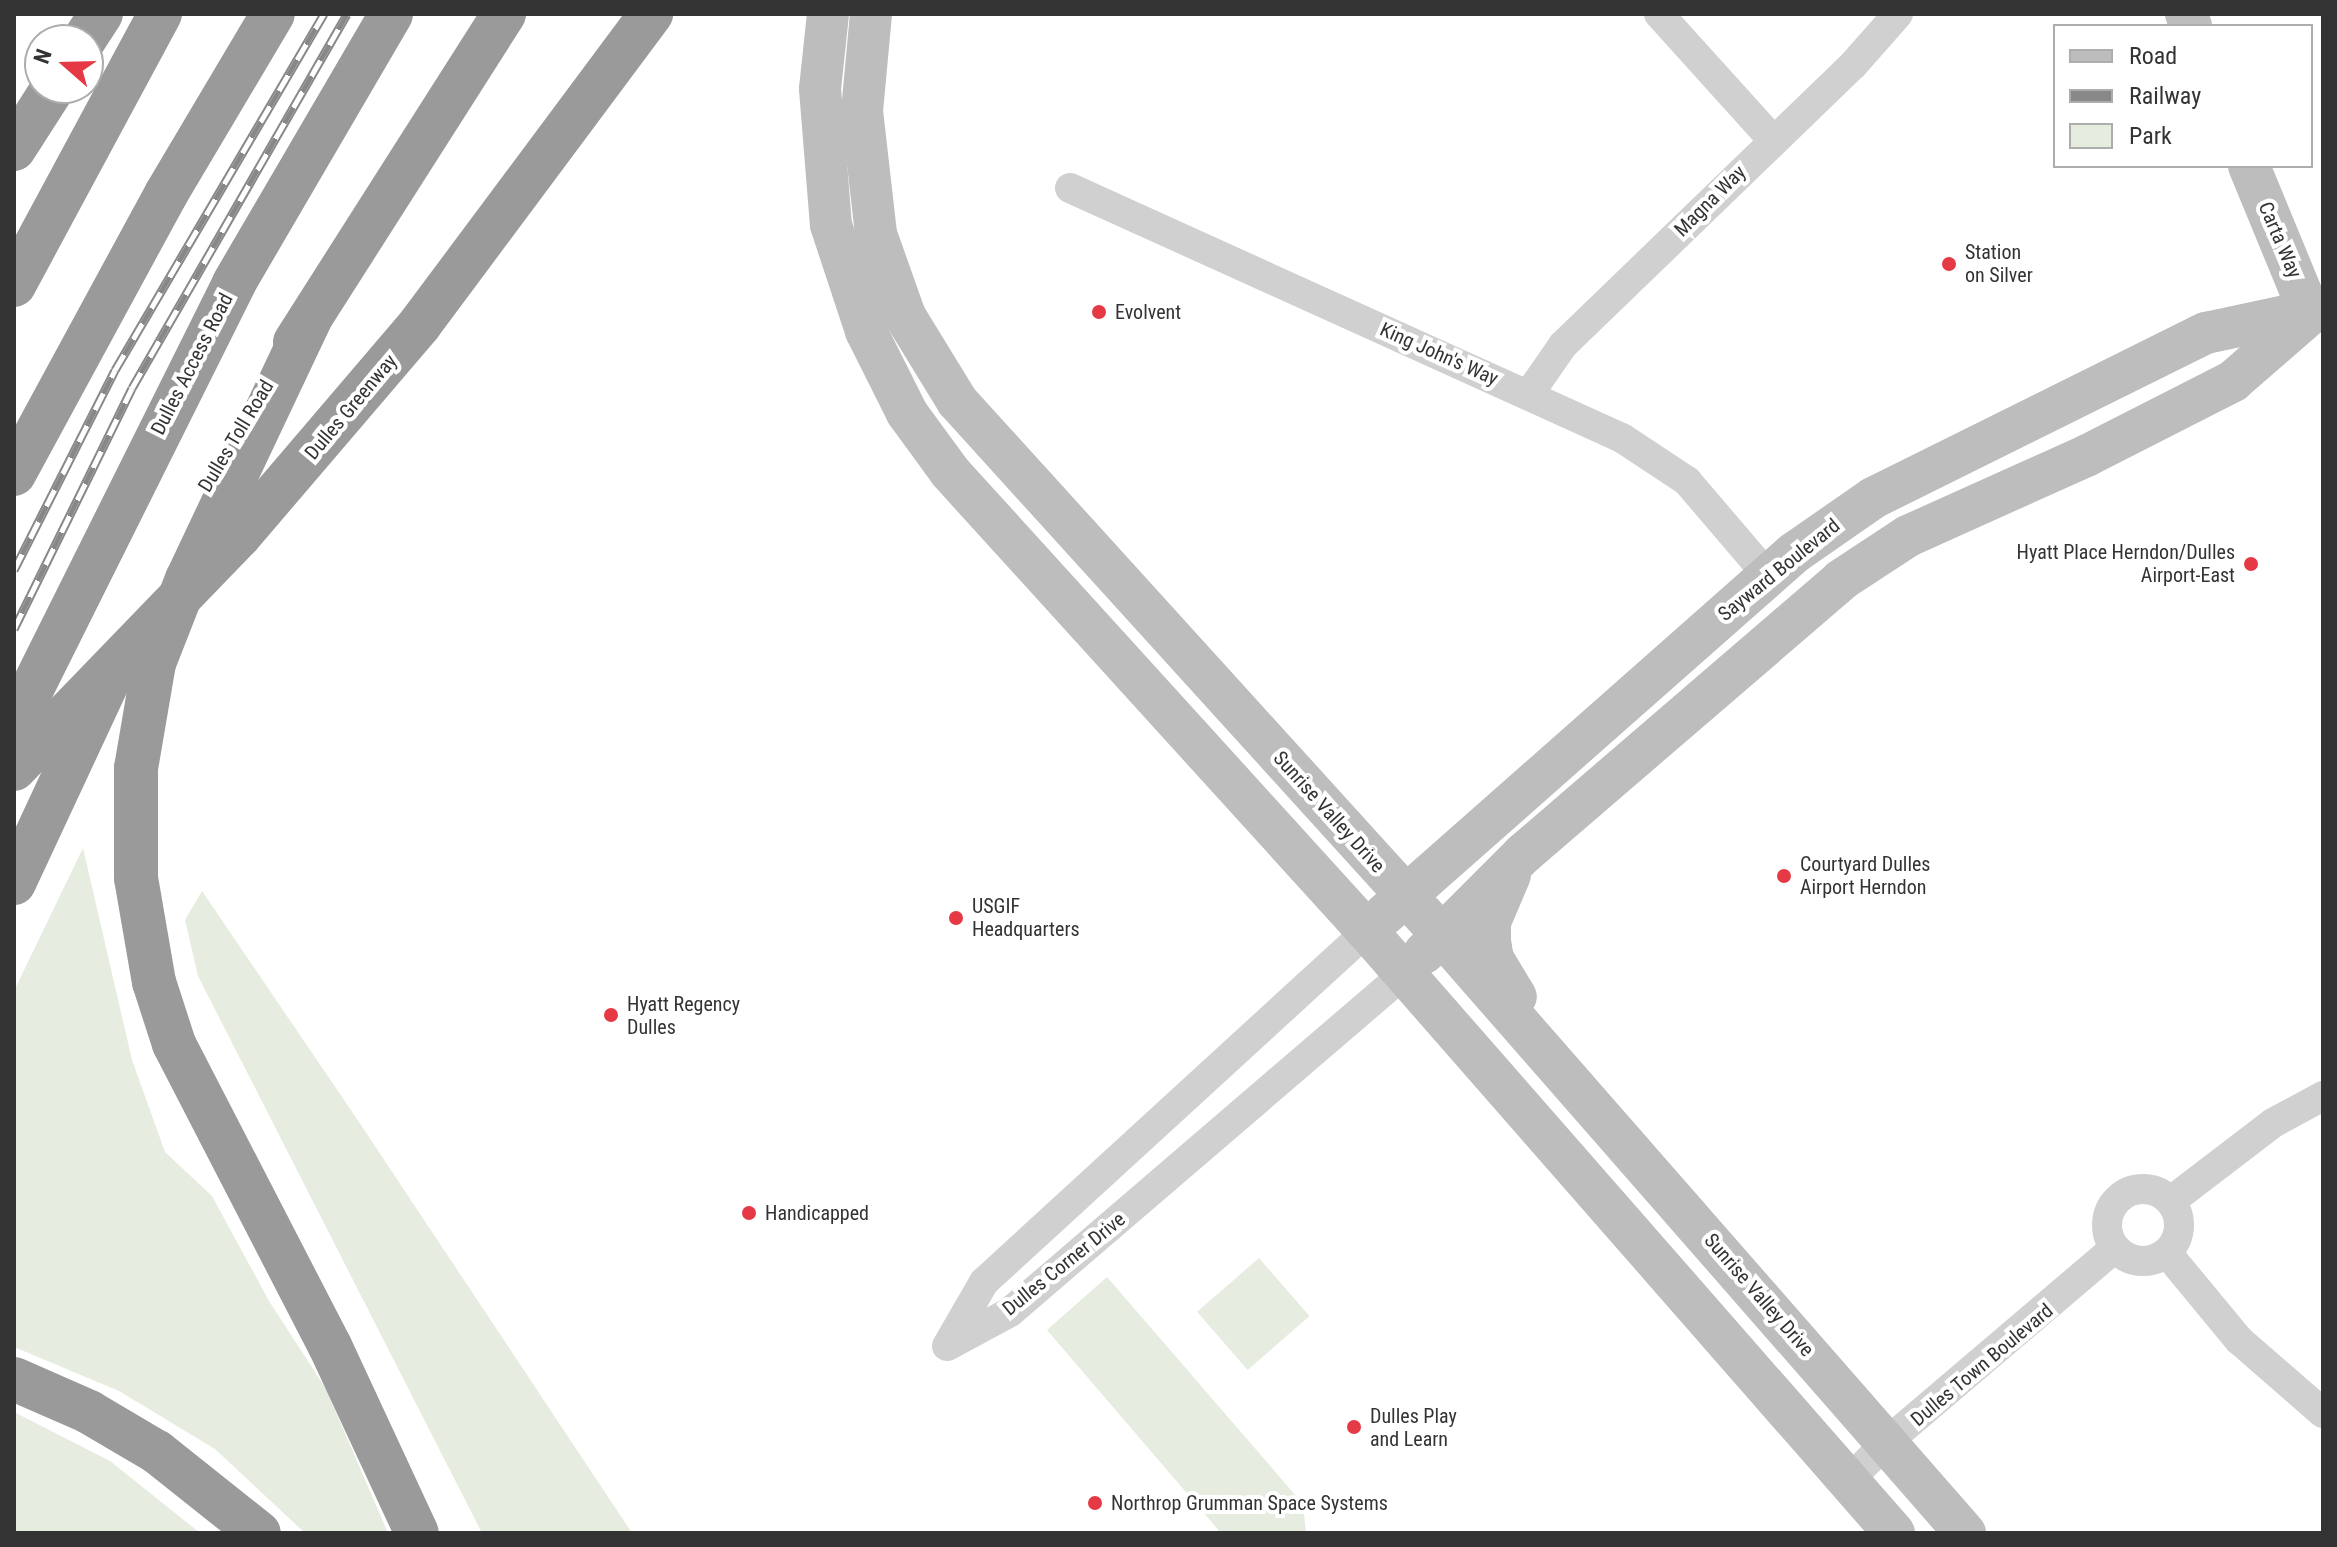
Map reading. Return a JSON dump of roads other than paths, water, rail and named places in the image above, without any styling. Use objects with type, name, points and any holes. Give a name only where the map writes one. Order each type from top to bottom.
[{"type":"highway","points":[[14,285],[160,14]]},
{"type":"highway","points":[[14,474],[166,194],[273,14]]},
{"type":"highway","name":"Dulles Access Road","points":[[14,725],[234,283],[391,14]]},
{"type":"highway","name":"Dulles Toll Road","points":[[14,883],[87,724],[228,442],[504,14]]},
{"type":"highway","name":"Dulles Greenway","points":[[14,769],[240,535],[420,324],[651,14]]},
{"type":"highway","points":[[14,149],[43,104]]},
{"type":"highway","points":[[310,319],[198,556],[154,663],[136,768],[136,878],[151,971],[174,1044],[330,1346],[417,1533]]},
{"type":"highway","points":[[14,1379],[89,1412],[157,1452],[259,1533]]},
{"type":"main road","points":[[828,14],[820,89],[831,225],[866,331],[907,413],[950,472],[1405,973],[1894,1533]]},
{"type":"main road","name":"Sunrise Valley Drive","points":[[871,14],[862,111],[868,191],[886,271],[927,358],[1006,457],[1441,934],[1888,1441],[1965,1533]]},
{"type":"main road","name":"Carta Way","points":[[2250,168],[2317,311]]},
{"type":"main road","points":[[1405,973],[1523,854],[1874,556],[2233,381],[2317,311]]},
{"type":"main road","name":"Sayward Boulevard","points":[[1367,931],[1768,576],[1873,498],[2206,333],[2317,311]]},
{"type":"main road","points":[[1523,854],[1502,888],[1490,922],[1493,959],[1583,1094]]},
{"type":"street","points":[[1659,14],[1772,139]]},
{"type":"street","name":"Magna Way","points":[[1529,394],[1563,345],[1772,139],[1853,65],[1898,14]]},
{"type":"street","name":"King John's Way","points":[[1070,188],[1622,438],[1687,481],[1768,576]]},
{"type":"street","name":"Dulles Corner Drive","points":[[1367,931],[984,1282],[947,1346],[1010,1312],[1405,973]]},
{"type":"street","points":[[2171,1201],[2273,1123],[2323,1096]]},
{"type":"street","points":[[2141,1188],[2171,1201],[2180,1222],[2167,1253],[2135,1260],[2115,1248],[2107,1227],[2120,1197],[2141,1188]]},
{"type":"street","name":"Dulles Town Boulevard","points":[[1848,1481],[1888,1441],[2115,1248]]},
{"type":"street","points":[[2167,1253],[2239,1340],[2323,1413]]},
{"type":"railway","points":[[14,570],[115,370],[324,14]]},
{"type":"railway","points":[[14,629],[132,388],[347,14]]},
{"type":"place","name":"Station on Silver","points":[[1949,264]]},
{"type":"place","name":"Evolvent","points":[[1099,312]]},
{"type":"place","name":"Hyatt Place Herndon/Dulles Airport-East","points":[[2251,564]]},
{"type":"place","name":"Courtyard Dulles Airport Herndon","points":[[1784,876]]},
{"type":"place","name":"USGIF Headquarters","points":[[956,918]]},
{"type":"place","name":"Hyatt Regency Dulles","points":[[611,1015]]},
{"type":"place","name":"Handicapped","points":[[749,1213]]},
{"type":"place","name":"Dulles Play and Learn","points":[[1354,1427]]},
{"type":"place","name":"Northrop Grumman Space Systems","points":[[1095,1503]]}]
